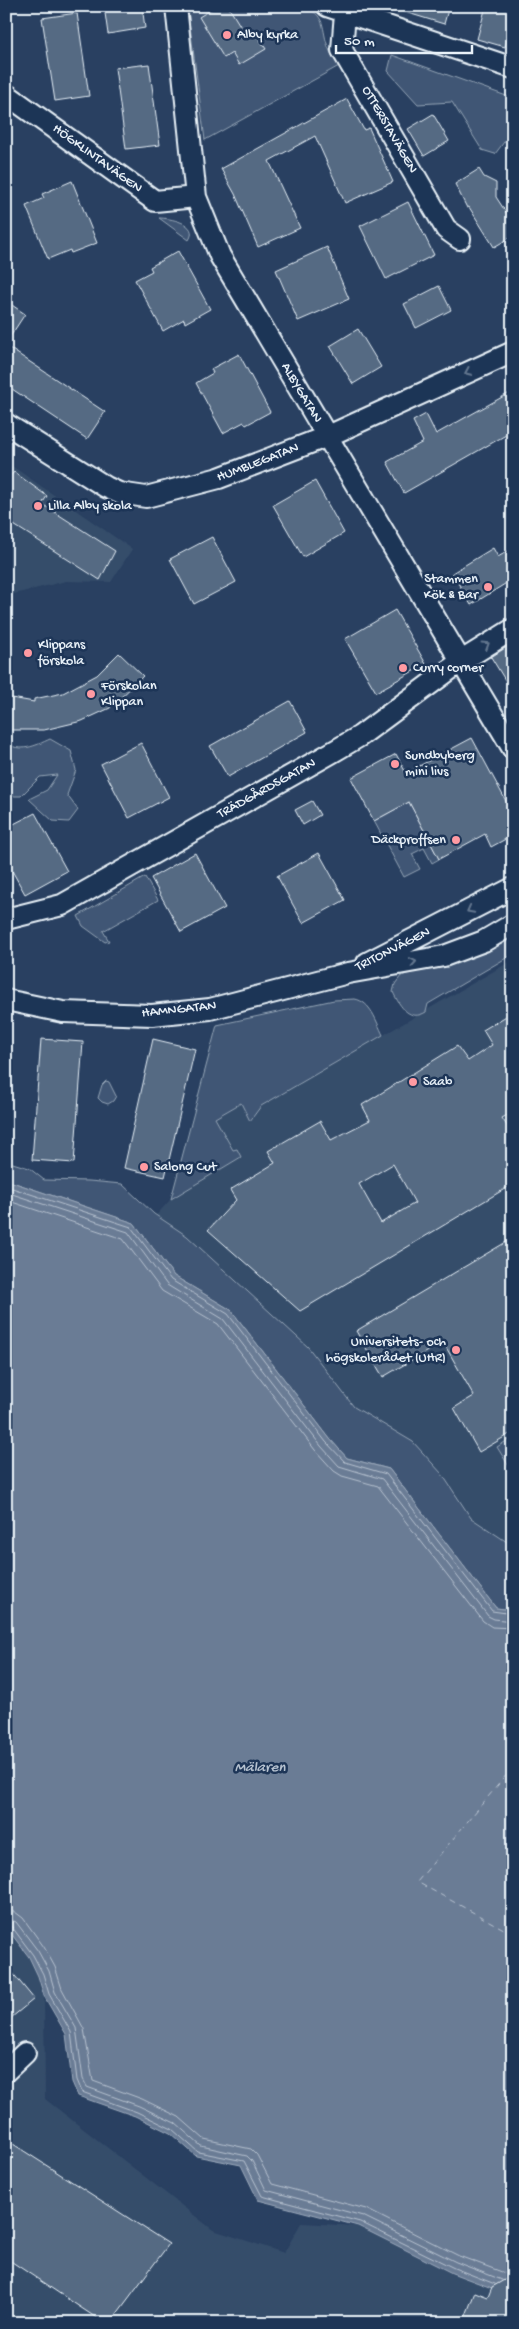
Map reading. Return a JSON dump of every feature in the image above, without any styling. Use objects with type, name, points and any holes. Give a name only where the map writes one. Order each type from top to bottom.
[{"type":"street","name":"ALBYGATAN","points":[[176,6],[196,197],[220,256],[513,749]]},
{"type":"street","points":[[336,9],[513,68]]},
{"type":"street","name":"OTTERSTAVÄGEN","points":[[336,9],[342,50],[446,228],[460,239]]},
{"type":"street","name":"HÖGKLINTAVÄGEN","points":[[6,94],[155,201],[196,197]]},
{"type":"street","name":"HUMBLEGATAN","points":[[6,424],[119,494],[146,497],[220,478],[328,436],[513,352]]},
{"type":"street","name":"TRÄDGÅRDSGATAN","points":[[6,918],[62,904],[332,753],[360,736],[460,662],[513,629]]},
{"type":"street","name":"TRITONVÄGEN","points":[[348,974],[513,888]]},
{"type":"street","name":"TRITONVÄGEN","points":[[348,974],[444,956],[484,941],[513,924]]},
{"type":"street","name":"HAMNGATAN","points":[[6,1000],[63,1012],[152,1015],[210,1009],[348,974]]},
{"type":"street","points":[[6,2071],[25,2053]]},
{"type":"shaded area","points":[[190,6],[300,6],[309,9],[320,18],[326,42],[339,66],[205,140],[188,11]]},
{"type":"shaded area","points":[[392,55],[512,98],[513,130],[495,154],[482,150],[452,102],[418,104],[388,71]]},
{"type":"shaded area","points":[[159,218],[176,220],[187,226],[191,234],[189,240]]},
{"type":"shaded area","name":"Lilla Alby skola","points":[[6,462],[132,549],[111,582],[66,581],[6,596]]},
{"type":"shaded area","points":[[50,739],[71,751],[76,770],[67,795],[78,810],[69,822],[53,821],[29,799],[47,790],[57,775],[40,777],[21,796],[6,796],[6,743],[22,748]]},
{"type":"shaded area","points":[[409,802],[439,859],[432,863],[424,848],[412,854],[420,869],[404,877],[374,821]]},
{"type":"shaded area","points":[[145,877],[158,900],[103,931],[109,941],[105,942],[83,926],[78,916]]},
{"type":"shaded area","points":[[513,937],[513,954],[428,1004],[426,1012],[420,1015],[410,1014],[402,1008],[393,992],[395,984],[401,976],[490,947]]},
{"type":"shaded area","points":[[513,960],[513,1610],[330,1439],[281,1373],[174,1276],[141,1232],[171,1199],[240,1157],[214,1118],[241,1103],[251,1121],[261,1106]]},
{"type":"shaded area","points":[[355,999],[361,1001],[369,1008],[383,1035],[261,1106],[250,1121],[241,1103],[215,1118],[233,1150],[237,1149],[241,1157],[171,1199],[217,1025],[334,1000]]},
{"type":"shaded area","points":[[106,1081],[109,1082],[116,1096],[108,1104],[98,1098],[102,1085]]},
{"type":"shaded area","points":[[6,1161],[29,1168],[44,1180],[122,1184],[154,1214],[187,1236],[308,1347],[354,1407],[413,1442],[442,1474],[471,1518],[513,1546],[513,1610],[496,1608],[389,1469],[347,1458],[330,1439],[231,1310],[174,1276],[134,1223],[6,1180]]},
{"type":"shaded area","points":[[513,1437],[513,1466],[510,1468],[497,1447]]},
{"type":"shaded area","points":[[6,1927],[29,1957],[38,1976],[44,1996],[45,2099],[213,2230],[284,2253],[301,2223],[358,2226],[452,2273],[498,2290],[513,2323],[6,2323]]},
{"type":"water","name":"Mälaren","points":[[6,1180],[134,1223],[174,1276],[231,1310],[330,1439],[347,1458],[389,1469],[496,1608],[513,1610],[513,2296],[452,2273],[358,2226],[258,2200],[241,2165],[196,2156],[170,2133],[135,2116],[78,2096],[72,2082],[66,2034],[44,1996],[38,1976],[29,1957],[6,1927]]},
{"type":"building","points":[[104,6],[142,6],[145,28],[108,34]]},
{"type":"building","name":"Alby kyrka","points":[[217,6],[228,6],[247,37],[255,32],[266,49],[239,65],[232,53],[224,58],[199,17]]},
{"type":"building","points":[[399,6],[449,6],[444,24],[398,10]]},
{"type":"building","points":[[486,6],[513,6],[513,21],[505,47],[477,39]]},
{"type":"building","points":[[77,13],[89,96],[55,101],[42,18]]},
{"type":"building","points":[[149,64],[160,145],[126,149],[115,68]]},
{"type":"building","points":[[347,99],[364,130],[369,128],[393,182],[345,203],[315,136],[269,161],[300,228],[258,247],[235,194],[221,169]]},
{"type":"building","points":[[433,114],[449,141],[424,156],[408,129]]},
{"type":"building","points":[[479,169],[484,177],[496,183],[496,197],[513,223],[513,236],[494,247],[469,207],[467,208],[455,184]]},
{"type":"building","points":[[72,181],[97,243],[71,253],[70,250],[48,259],[26,206],[44,198],[42,194]]},
{"type":"building","points":[[408,202],[434,255],[386,279],[360,226]]},
{"type":"building","points":[[327,247],[349,299],[298,321],[276,270]]},
{"type":"building","points":[[178,251],[210,309],[185,323],[184,319],[163,331],[135,280],[152,271],[150,267]]},
{"type":"building","points":[[439,286],[451,310],[416,328],[404,304]]},
{"type":"building","points":[[6,301],[25,314],[6,343]]},
{"type":"building","points":[[358,329],[381,367],[353,384],[330,346]]},
{"type":"building","points":[[6,346],[105,412],[87,439],[6,385]]},
{"type":"building","points":[[239,354],[270,412],[246,425],[244,422],[223,433],[196,383],[213,373],[211,369]]},
{"type":"building","points":[[513,391],[513,431],[404,493],[387,462],[423,442],[413,421],[426,414],[436,434]]},
{"type":"building","name":"Lilla Alby skola","points":[[14,472],[47,496],[42,504],[115,551],[100,580],[6,520],[6,481]]},
{"type":"building","points":[[315,481],[344,533],[303,557],[273,505]]},
{"type":"building","points":[[212,537],[236,582],[194,604],[170,559]]},
{"type":"building","points":[[493,548],[498,557],[513,548],[513,579],[471,605],[452,573]]},
{"type":"building","points":[[395,610],[426,664],[376,692],[345,639]]},
{"type":"building","points":[[513,643],[513,693],[491,657]]},
{"type":"building","name":"Förskolan Klippan","points":[[119,653],[143,676],[110,708],[82,721],[44,730],[6,730],[6,697],[34,702],[34,699],[63,693],[97,675]]},
{"type":"building","points":[[290,701],[307,732],[228,777],[210,746]]},
{"type":"building","points":[[472,738],[513,814],[513,835],[491,847],[485,834],[439,859],[409,802],[374,821],[351,778],[396,754],[406,773]]},
{"type":"building","points":[[141,743],[169,797],[129,818],[101,764]]},
{"type":"building","points":[[312,801],[320,815],[303,825],[295,810]]},
{"type":"building","points":[[35,813],[67,871],[25,894],[6,860],[6,828]]},
{"type":"building","points":[[195,853],[225,908],[181,932],[151,878]]},
{"type":"building","points":[[319,853],[345,900],[303,923],[277,876]]},
{"type":"building","points":[[513,1012],[513,1112],[502,1118],[513,1135],[513,1184],[300,1311],[208,1230],[236,1200],[230,1190],[275,1163],[268,1151],[320,1121],[331,1140],[370,1120],[362,1105],[457,1046],[468,1061],[492,1045],[483,1030]],"holes":[[[393,1164],[415,1203],[381,1223],[359,1184]]]},
{"type":"building","points":[[41,1039],[83,1042],[74,1163],[32,1160]]},
{"type":"building","points":[[153,1039],[195,1049],[165,1177],[124,1168]]},
{"type":"building","points":[[513,1238],[513,1432],[479,1452],[454,1408],[474,1396],[443,1342],[383,1377],[356,1331]]},
{"type":"building","points":[[6,1965],[34,1999],[6,2022]]},
{"type":"building","points":[[13,2144],[169,2244],[110,2323],[104,2323],[6,2258],[6,2155]]},
{"type":"building","points":[[513,2275],[513,2323],[463,2323],[475,2292],[488,2297],[492,2287]]},
{"type":"ferry route","points":[[513,1767],[417,1882],[513,1934]]},
{"type":"place","name":"Alby kyrka","points":[[227,35]]},
{"type":"place","name":"Lilla Alby skola","points":[[38,506]]},
{"type":"place","name":"Stammen Kök & Bar","points":[[488,587]]},
{"type":"place","name":"Klippans förskola","points":[[28,653]]},
{"type":"place","name":"Curry corner","points":[[403,668]]},
{"type":"place","name":"Förskolan Klippan","points":[[91,694]]},
{"type":"place","name":"Sundbyberg mini livs","points":[[395,764]]},
{"type":"place","name":"Däckproffsen","points":[[456,840]]},
{"type":"place","name":"Saab","points":[[413,1082]]},
{"type":"place","name":"Salong Cut","points":[[144,1167]]},
{"type":"place","name":"Universitets- och högskolerådet (UHR)","points":[[456,1350]]}]
